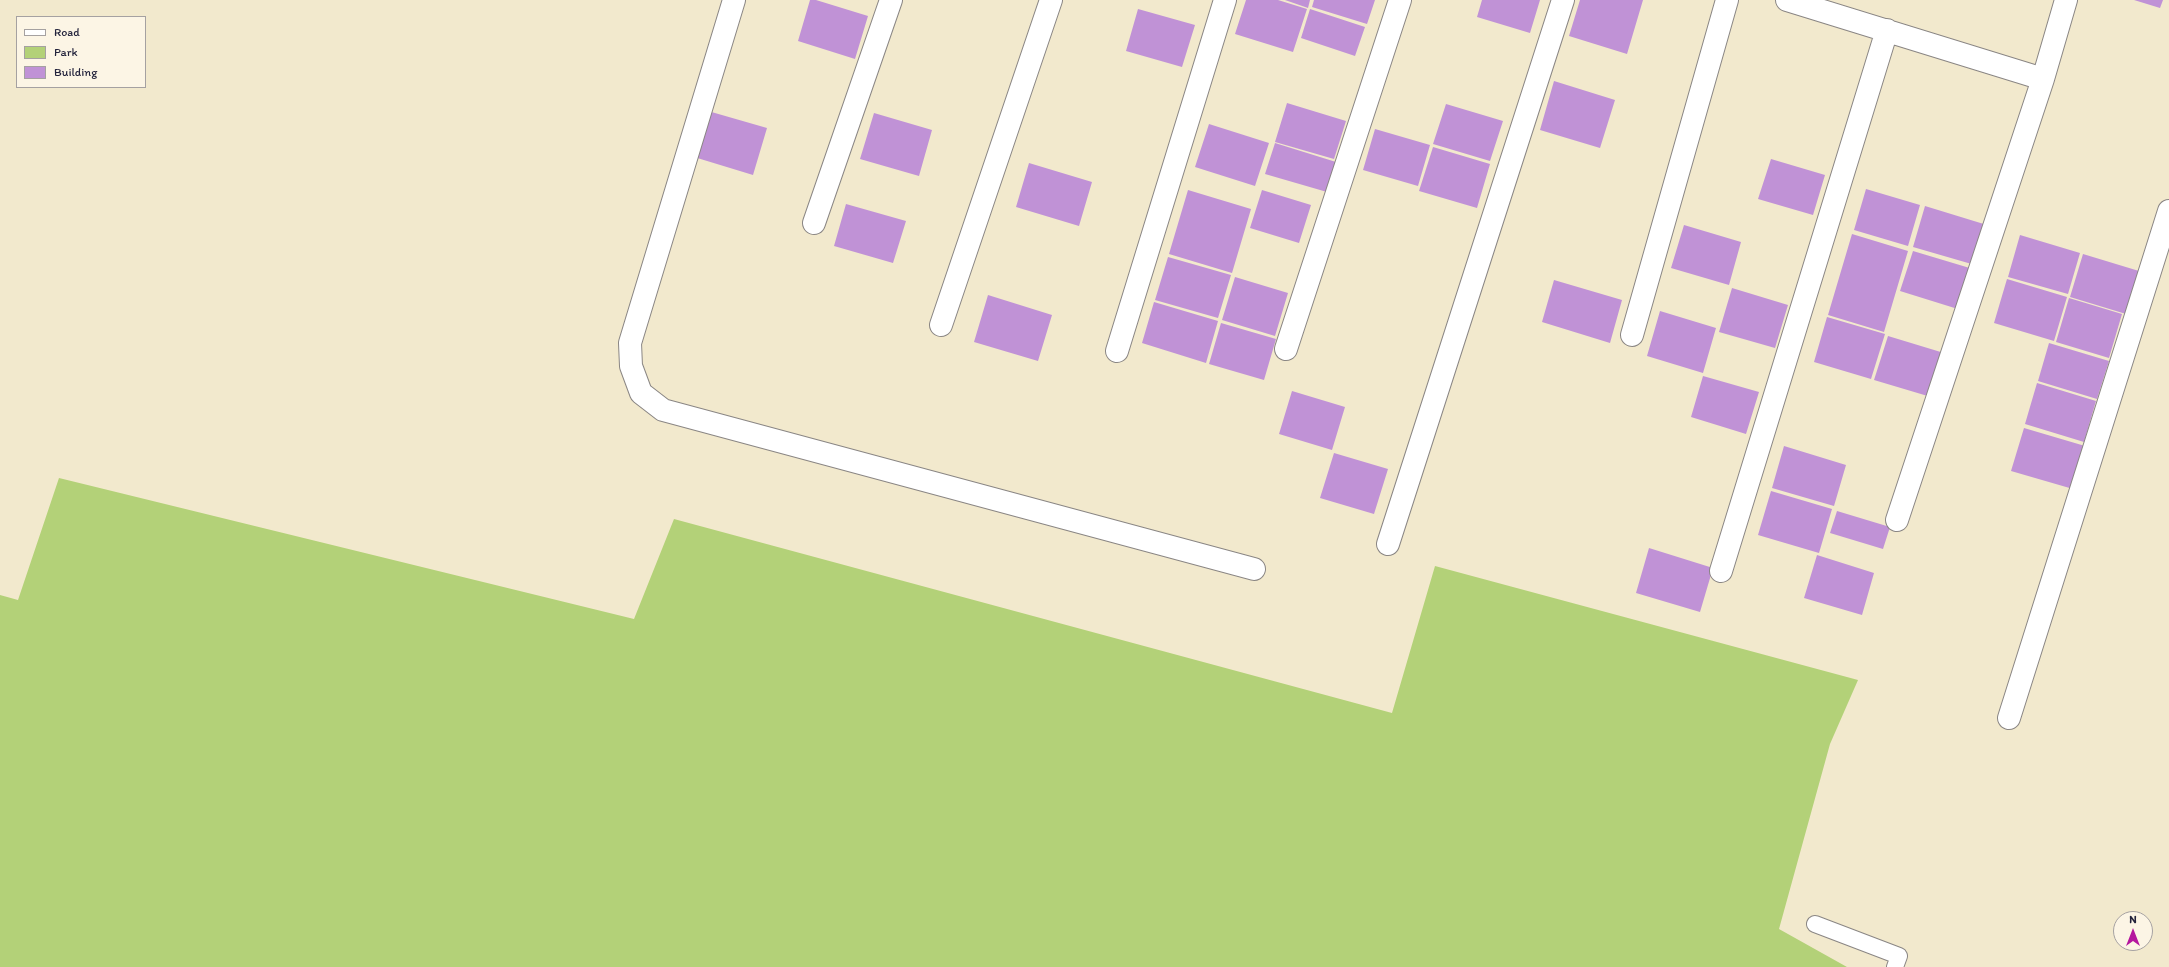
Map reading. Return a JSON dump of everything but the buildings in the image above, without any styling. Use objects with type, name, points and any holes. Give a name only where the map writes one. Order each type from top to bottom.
[{"type":"street","points":[[734,0],[630,343],[631,366],[641,393],[664,410],[1254,569]]},
{"type":"street","points":[[814,223],[891,0]]},
{"type":"street","points":[[941,325],[1051,0]]},
{"type":"street","points":[[1117,351],[1225,0]]},
{"type":"street","points":[[1286,349],[1400,0]]},
{"type":"street","points":[[1388,544],[1563,0]]},
{"type":"street","points":[[1632,335],[1727,0]]},
{"type":"street","points":[[1787,0],[2043,79]]},
{"type":"street","points":[[1897,520],[2043,79],[2066,0]]},
{"type":"street","points":[[1721,571],[1887,30]]},
{"type":"street","points":[[2008,718],[2169,211]]},
{"type":"lane","points":[[1815,924],[1899,956],[1895,967]]},
{"type":"green space","points":[[59,478],[634,619],[674,519],[1392,713],[1435,566],[1858,680],[1830,744],[1779,929],[1847,967],[0,967],[0,595],[18,600]]}]
